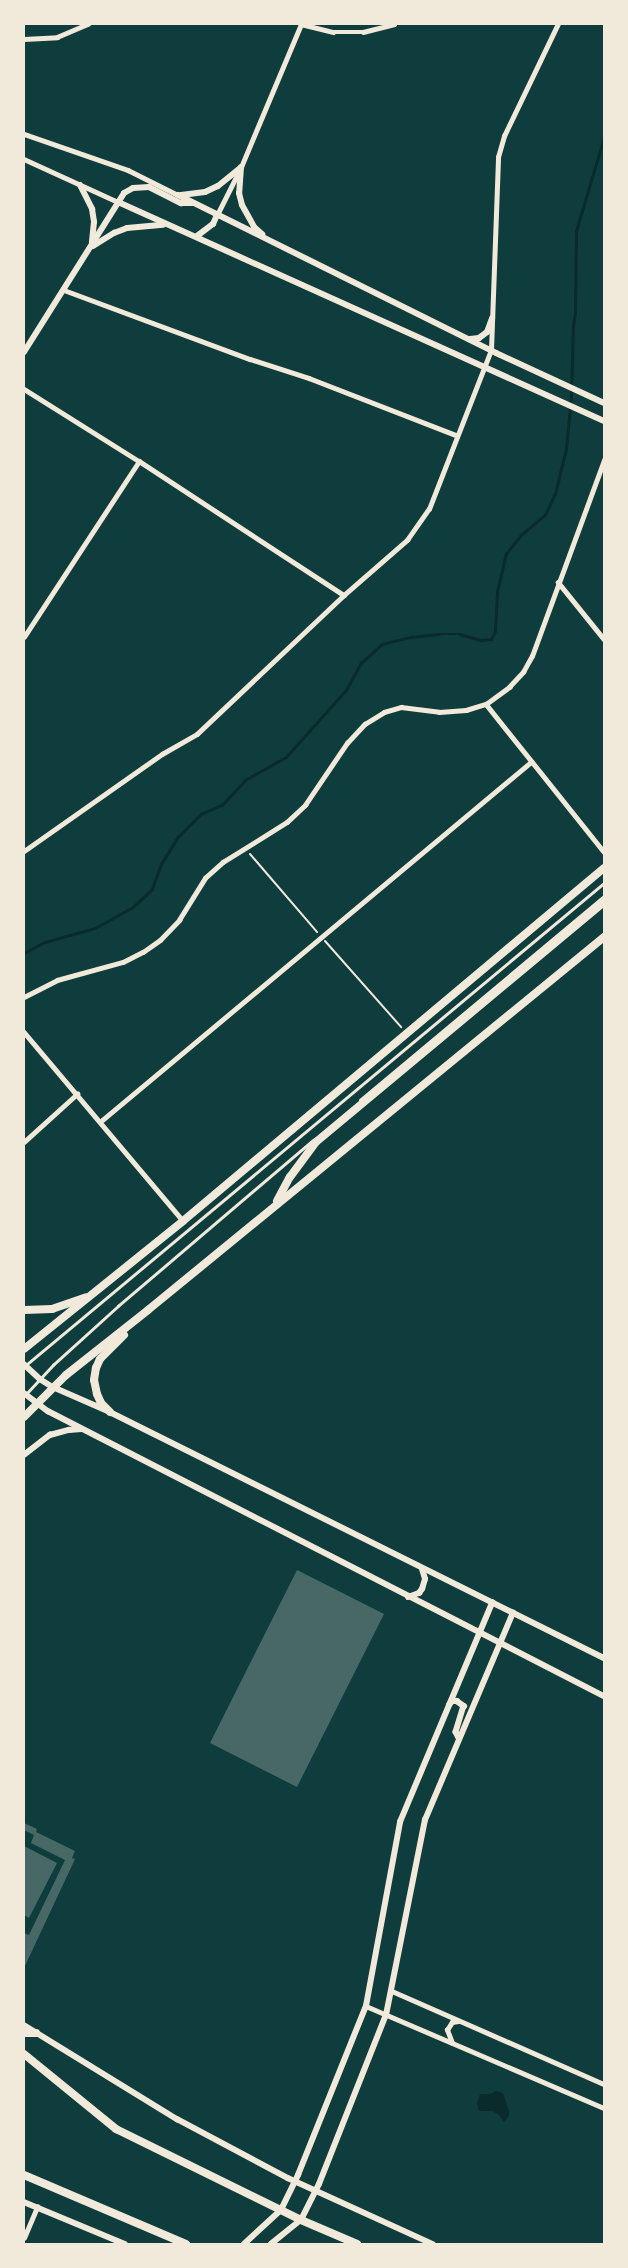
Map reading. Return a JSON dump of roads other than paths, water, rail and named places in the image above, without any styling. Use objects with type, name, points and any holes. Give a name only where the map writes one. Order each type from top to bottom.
[{"type":"main road","points":[[178,195],[205,192],[218,186],[241,167]]},
{"type":"main road","points":[[241,167],[239,193],[242,205],[254,227],[269,240]]},
{"type":"main road","points":[[80,185],[87,196],[94,222],[90,249]]},
{"type":"main road","points":[[24,352],[118,202],[128,190],[142,186],[157,190],[181,203],[193,203]]},
{"type":"main road","points":[[178,195],[468,339],[604,403]]},
{"type":"main road","points":[[118,202],[604,421]]},
{"type":"main road","points":[[197,236],[206,231],[217,215]]},
{"type":"main road","points":[[90,249],[114,233],[127,228],[148,225],[169,226]]},
{"type":"main road","points":[[468,339],[483,335],[490,328],[492,318]]},
{"type":"main road","points":[[24,1350],[183,1221],[604,868]]},
{"type":"main road","points":[[275,1205],[290,1177],[316,1142],[604,902]]},
{"type":"main road","points":[[24,1417],[66,1374],[440,1074],[604,937]]},
{"type":"main road","points":[[24,1310],[52,1309],[93,1295]]},
{"type":"main road","points":[[110,1412],[97,1394],[94,1380],[96,1368],[107,1351],[148,1310]]},
{"type":"main road","points":[[24,2033],[36,2034]]},
{"type":"main road","points":[[24,2054],[116,2129],[301,2220],[357,2244]]},
{"type":"main road","points":[[24,2175],[186,2244]]},
{"type":"street","points":[[24,39],[57,37],[88,24]]},
{"type":"street","points":[[217,215],[241,167],[301,24],[333,32],[363,32],[394,24]]},
{"type":"street","points":[[24,851],[162,754],[197,734],[344,594],[408,540],[424,517],[429,509],[456,435],[486,368],[491,350],[498,157],[504,136],[558,24]]},
{"type":"street","points":[[24,134],[128,170],[178,195]]},
{"type":"street","points":[[24,159],[118,202]]},
{"type":"street","points":[[64,290],[250,359],[309,378],[456,435]]},
{"type":"street","points":[[24,389],[344,594]]},
{"type":"street","points":[[24,997],[57,980],[123,962],[144,952],[160,940],[179,920],[205,878],[224,862],[287,822],[305,805],[347,743],[365,724],[384,712],[401,707],[439,712],[466,710],[486,704],[509,687],[523,672],[532,656],[604,460]]},
{"type":"street","points":[[24,638],[139,461]]},
{"type":"street","points":[[558,582],[604,640]]},
{"type":"street","points":[[486,704],[604,852]]},
{"type":"street","points":[[100,1122],[531,762]]},
{"type":"street","points":[[24,1032],[183,1221]]},
{"type":"street","points":[[24,1142],[77,1094]]},
{"type":"street","points":[[24,1365],[53,1387],[110,1412],[604,1658]]},
{"type":"street","points":[[24,1394],[37,1404],[84,1429],[499,1644],[604,1696]]},
{"type":"street","points":[[24,1455],[50,1435],[69,1430],[84,1429]]},
{"type":"street","points":[[408,1597],[422,1589],[426,1579],[422,1569]]},
{"type":"street","points":[[244,2244],[281,2210],[295,2181],[366,2006],[400,1822],[492,1603]]},
{"type":"street","points":[[271,2244],[301,2220],[316,2190],[386,2015],[425,1820],[513,1613]]},
{"type":"street","points":[[447,1707],[454,1700],[464,1706],[456,1732],[459,1738]]},
{"type":"street","points":[[392,1991],[604,2084]]},
{"type":"street","points":[[366,2006],[604,2108]]},
{"type":"street","points":[[452,2043],[447,2030],[452,2022],[459,2020]]},
{"type":"street","points":[[24,2025],[177,2119],[295,2181],[433,2244]]},
{"type":"street","points":[[24,2202],[124,2244]]},
{"type":"street","points":[[24,2238],[36,2207]]},
{"type":"lane","points":[[24,1365],[604,883]]},
{"type":"lane","points":[[24,1394],[125,1300],[419,1050],[604,896]]},
{"type":"water","points":[[496,2091],[503,2093],[509,2111],[509,2116],[504,2122],[498,2114],[492,2111],[479,2111],[477,2103],[480,2094],[490,2094]]},
{"type":"waterway","points":[[24,953],[45,942],[95,928],[133,907],[152,889],[161,864],[178,837],[201,814],[223,804],[245,780],[286,757],[346,690],[361,663],[382,644],[411,637],[439,634],[460,634],[481,640],[491,639],[495,631],[497,592],[506,554],[521,535],[545,515],[555,494],[566,449],[575,313],[576,231],[604,137]]}]
